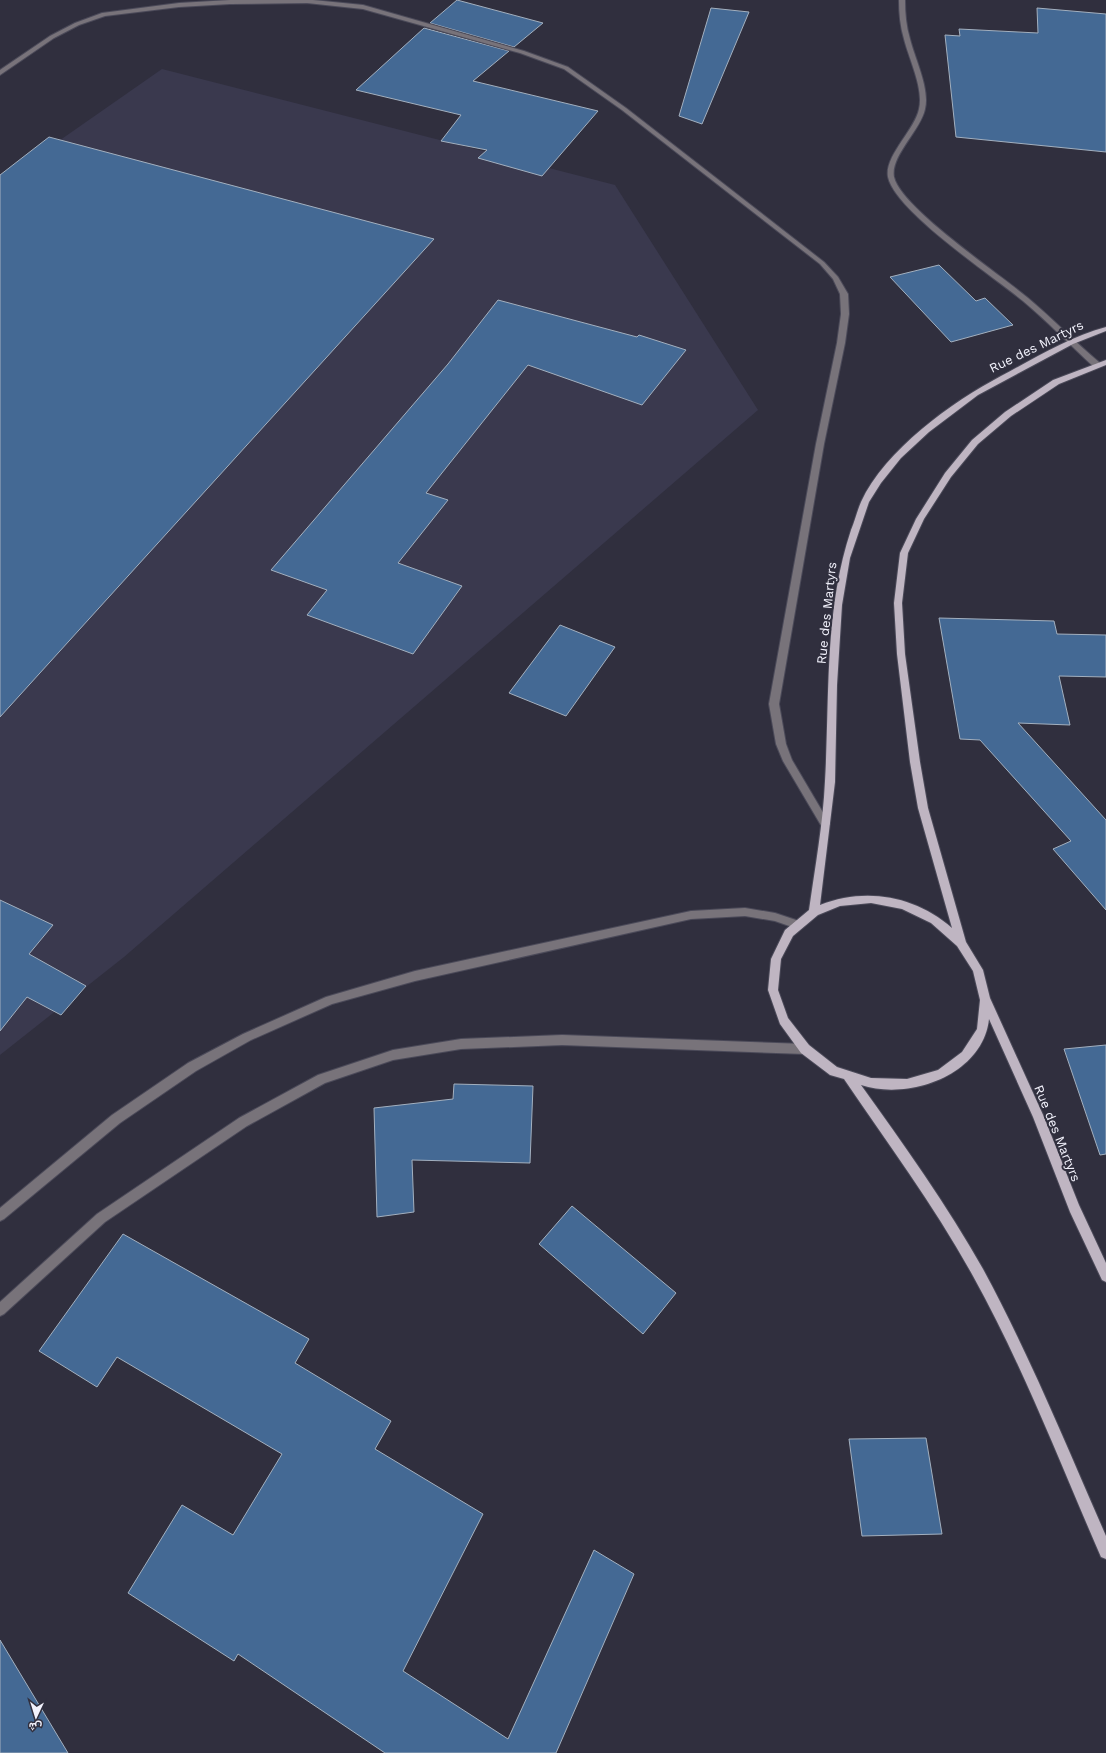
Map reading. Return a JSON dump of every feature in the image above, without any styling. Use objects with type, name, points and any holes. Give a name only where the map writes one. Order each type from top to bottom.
[{"type":"main road","name":"Rue des Martyrs","points":[[814,912],[830,782],[832,685],[838,604],[846,558],[865,502],[898,456],[926,430],[975,393],[1070,342],[1106,329]]},
{"type":"main road","points":[[961,943],[923,808],[915,762],[901,654],[898,603],[904,553],[920,519],[948,475],[975,442],[1008,414],[1056,382],[1102,363]]},
{"type":"main road","points":[[872,899],[904,905],[935,920],[961,943],[978,970],[985,1000],[982,1030],[966,1056],[941,1074],[907,1084],[870,1083],[834,1071],[805,1048],[784,1020],[773,990],[776,959],[789,933],[814,912],[839,902],[872,899]]},
{"type":"main road","name":"Rue des Martyrs","points":[[985,1000],[1038,1117],[1074,1208],[1106,1276]]},
{"type":"main road","points":[[848,1076],[919,1177],[978,1273],[1016,1346],[1106,1552]]},
{"type":"street","points":[[902,0],[901,12],[905,32],[924,102],[918,120],[894,164],[891,176],[895,188],[903,198],[933,226],[1026,300],[1070,342],[1102,363]]},
{"type":"street","points":[[0,72],[52,37],[104,14],[179,5],[230,2],[307,1],[363,7],[522,52],[566,68],[624,109],[822,263],[836,278],[844,294],[845,314],[841,343],[820,444],[774,704],[781,744],[788,761],[825,824]]},
{"type":"street","points":[[0,1215],[116,1119],[192,1067],[247,1037],[330,1000],[415,976],[691,915],[745,912],[775,917],[798,925]]},
{"type":"street","points":[[0,1310],[101,1218],[243,1122],[322,1079],[393,1055],[461,1044],[562,1040],[805,1048]]},
{"type":"shaded area","points":[[162,69],[615,185],[758,410],[124,957],[0,1055],[0,182]]},
{"type":"building","points":[[457,0],[543,23],[514,47],[430,23]]},
{"type":"building","points":[[711,8],[749,12],[702,124],[679,116]]},
{"type":"building","points":[[1037,8],[1106,14],[1106,152],[956,137],[945,35],[960,36],[959,29],[1038,33]]},
{"type":"building","points":[[424,28],[509,51],[473,81],[598,111],[542,176],[478,158],[487,150],[441,141],[461,115],[356,90]]},
{"type":"building","points":[[49,137],[434,239],[0,717],[0,175]]},
{"type":"building","points":[[939,265],[976,301],[985,298],[1013,325],[951,342],[890,277]]},
{"type":"building","points":[[498,300],[637,337],[639,335],[686,350],[642,405],[528,365],[426,493],[448,500],[398,563],[462,586],[413,654],[307,615],[327,590],[271,570],[448,364]]},
{"type":"building","points":[[939,618],[1054,621],[1057,634],[1106,635],[1106,677],[1059,676],[1070,725],[1018,723],[1106,820],[1106,910],[1053,849],[1071,841],[980,740],[960,739]]},
{"type":"building","points":[[560,625],[615,647],[566,716],[509,693]]},
{"type":"building","points":[[0,900],[53,925],[29,954],[86,986],[61,1015],[27,997],[0,1031]]},
{"type":"building","points":[[1106,1045],[1106,1154],[1100,1155],[1064,1049]]},
{"type":"building","points":[[454,1084],[533,1086],[530,1163],[412,1160],[414,1212],[377,1217],[374,1108],[453,1099]]},
{"type":"building","points":[[572,1206],[676,1293],[643,1334],[539,1244]]},
{"type":"building","points":[[123,1234],[309,1339],[295,1363],[391,1421],[375,1449],[483,1514],[403,1671],[508,1739],[594,1550],[634,1574],[556,1753],[385,1753],[238,1654],[234,1661],[128,1593],[182,1505],[233,1535],[282,1454],[117,1357],[97,1387],[39,1351]]},
{"type":"building","points":[[926,1438],[942,1534],[862,1536],[849,1439]]},
{"type":"building","points":[[0,1640],[68,1753],[0,1753]]}]
